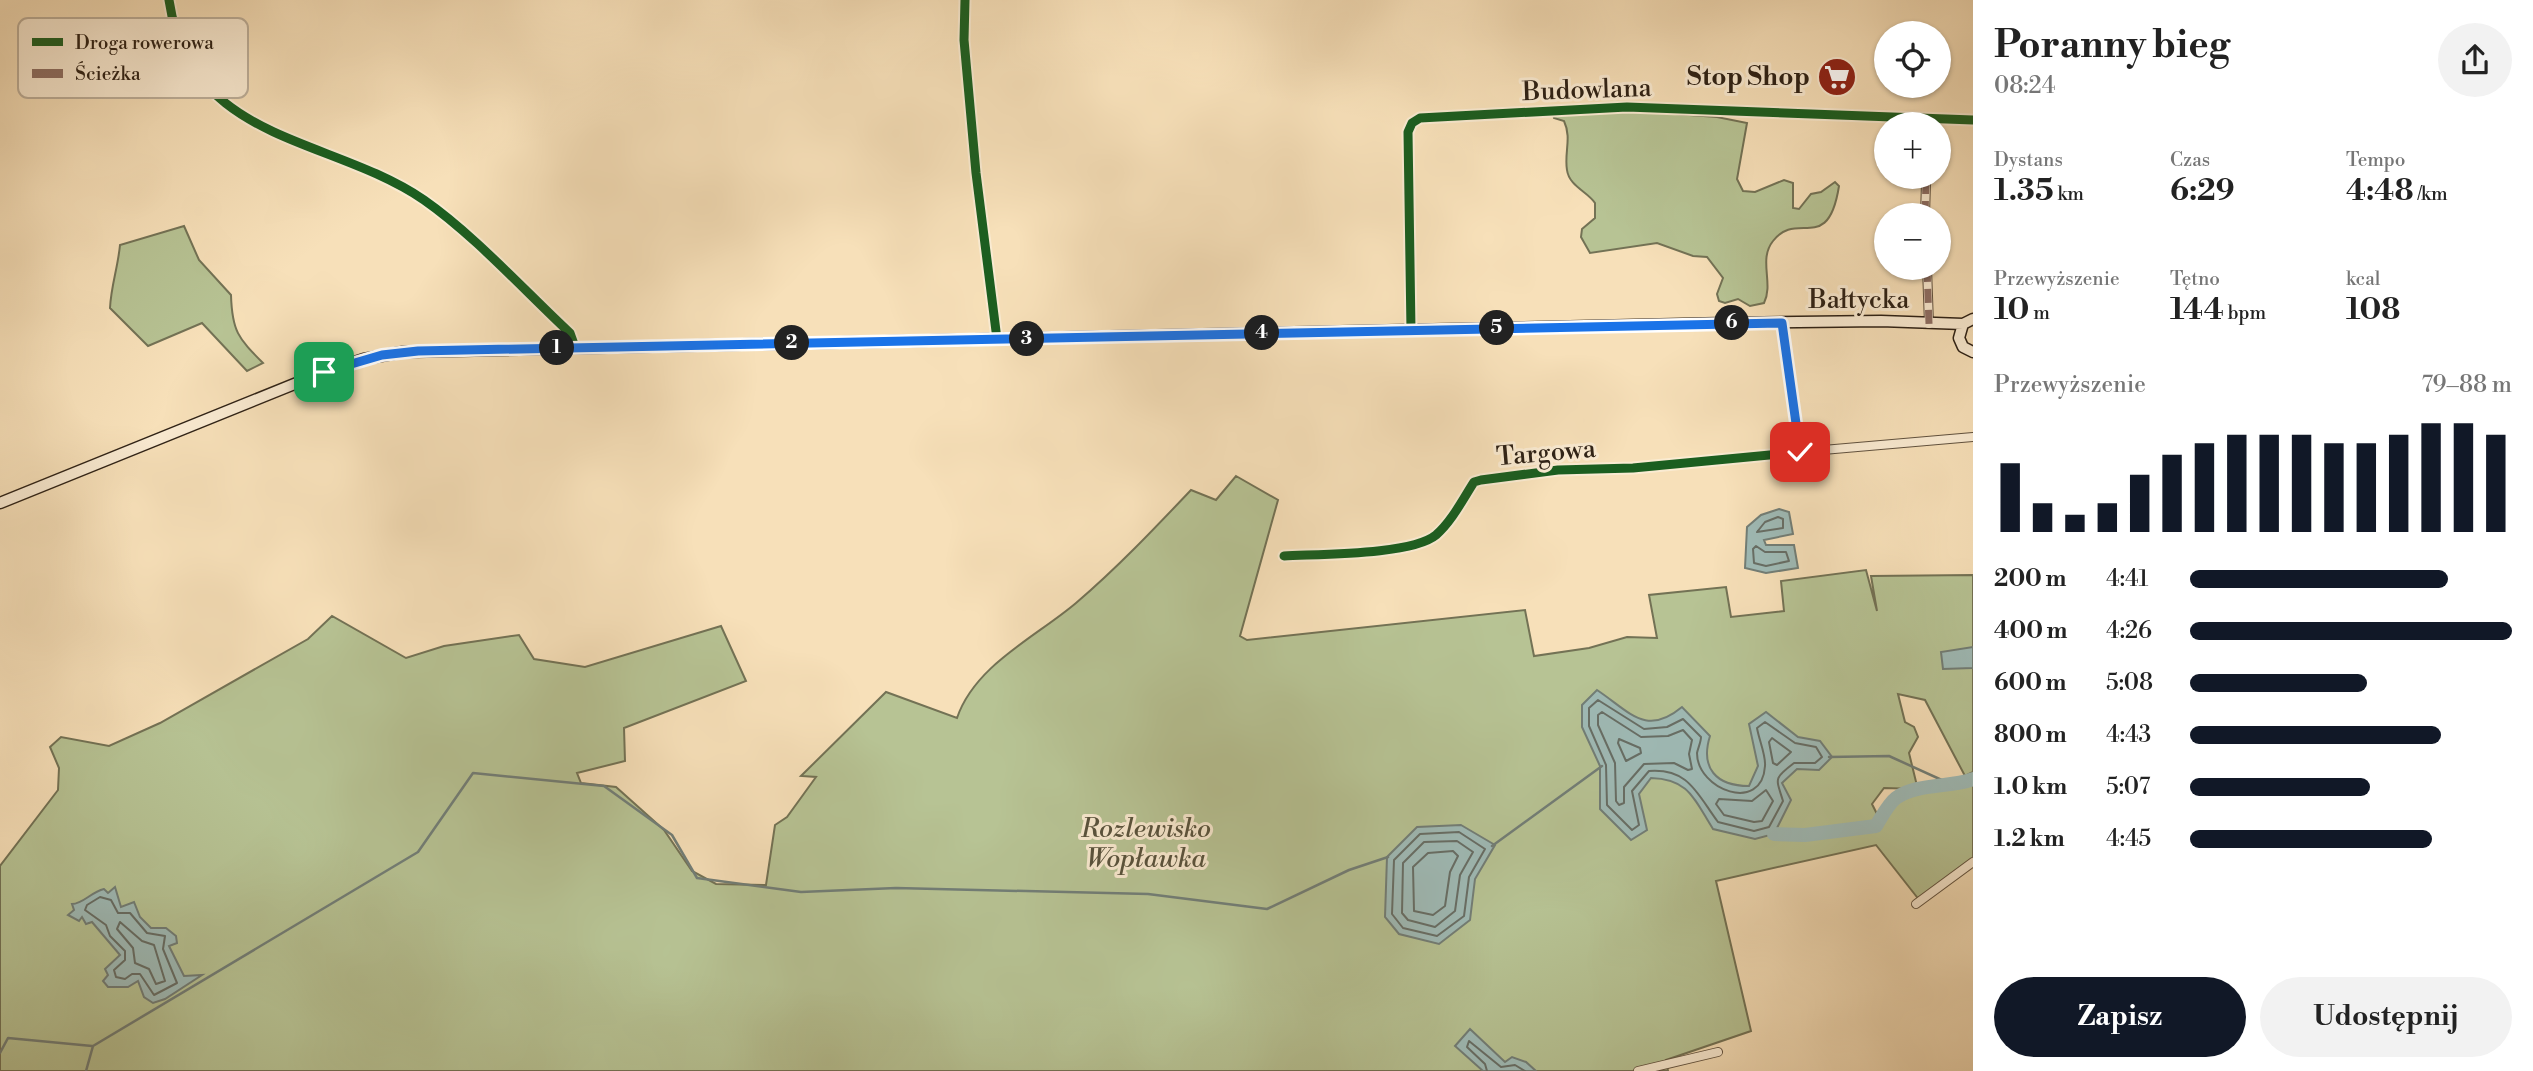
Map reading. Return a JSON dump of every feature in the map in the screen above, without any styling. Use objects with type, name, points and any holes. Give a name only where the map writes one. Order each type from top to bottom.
[{"type":"main road","name":"Bałtycka","points":[[0,503],[324,372],[364,359],[418,351],[1881,321],[1931,324],[1968,322]]},
{"type":"main road","points":[[1959,338],[1968,322]]},
{"type":"main road","name":"Bałtycka","points":[[1931,324],[1959,338],[1964,347],[1973,352]]},
{"type":"street","points":[[169,0],[174,18]]},
{"type":"street","points":[[965,0],[964,40],[976,173],[998,339]]},
{"type":"street","points":[[223,98],[230,106],[274,134],[383,176],[426,201],[570,333],[575,347]]},
{"type":"street","name":"Budowlana","points":[[1411,330],[1408,132],[1412,123],[1420,118],[1627,107],[1973,120]]},
{"type":"street","points":[[1928,280],[1931,324]]},
{"type":"street","points":[[1782,323],[1800,452]]},
{"type":"street","name":"Targowa","points":[[1284,556],[1402,548],[1422,543],[1437,534],[1474,482],[1481,480],[1558,470],[1633,468],[1973,437]]},
{"type":"street","points":[[1916,904],[1973,862]]},
{"type":"street","points":[[1638,1071],[1718,1052]]},
{"type":"green space","points":[[1620,110],[1717,117],[1747,123],[1737,179],[1743,191],[1755,192],[1784,180],[1793,183],[1793,208],[1799,209],[1811,194],[1821,192],[1835,182],[1839,186],[1834,207],[1820,226],[1782,232],[1773,241],[1767,256],[1768,288],[1764,303],[1750,306],[1738,299],[1725,303],[1719,301],[1717,294],[1723,278],[1707,257],[1693,256],[1657,243],[1590,253],[1581,237],[1582,229],[1595,218],[1595,203],[1568,176],[1566,127],[1564,121],[1554,118],[1553,112]]},
{"type":"green space","points":[[184,226],[199,260],[231,295],[238,333],[263,363],[247,371],[202,323],[148,346],[110,308],[120,245]]},
{"type":"green space","name":"Rozlewisko Wopławka","points":[[1236,476],[1278,500],[1240,636],[1247,640],[1525,610],[1534,656],[1589,648],[1627,637],[1657,638],[1649,595],[1726,587],[1731,617],[1784,611],[1781,581],[1866,570],[1877,611],[1871,576],[1973,575],[1973,772],[1965,776],[1925,700],[1898,694],[1905,722],[1914,727],[1918,737],[1909,753],[1918,790],[1955,786],[1973,779],[1973,863],[1920,901],[1876,845],[1716,881],[1751,1031],[1666,1060],[1668,1071],[0,1071],[0,866],[58,790],[59,768],[50,747],[61,737],[109,746],[160,723],[308,639],[332,616],[406,658],[444,646],[519,635],[534,659],[585,667],[721,626],[746,681],[624,728],[625,761],[577,773],[581,783],[616,787],[664,830],[692,871],[716,884],[766,885],[775,825],[787,817],[816,777],[801,776],[886,692],[957,718],[966,699],[992,667],[1091,590],[1191,490],[1216,500]],"holes":[[[1884,788],[1918,790],[1896,798],[1880,820],[1872,804]]]},
{"type":"water","points":[[1779,509],[1789,512],[1793,534],[1764,540],[1766,545],[1794,545],[1798,568],[1766,573],[1745,568],[1747,527],[1761,515]]},
{"type":"water","points":[[1973,647],[1973,668],[1943,669],[1941,652]]},
{"type":"water","points":[[1597,690],[1629,713],[1648,721],[1669,716],[1682,707],[1710,736],[1707,747],[1709,766],[1713,773],[1728,783],[1749,786],[1758,766],[1749,724],[1766,712],[1798,737],[1820,741],[1832,757],[1819,770],[1797,769],[1782,783],[1791,800],[1774,834],[1755,839],[1713,829],[1695,800],[1682,787],[1664,779],[1651,778],[1639,794],[1647,830],[1631,840],[1600,809],[1600,766],[1582,727],[1582,705]]},
{"type":"water","points":[[1461,825],[1495,845],[1475,879],[1470,920],[1439,944],[1399,934],[1385,917],[1387,857],[1417,827]]},
{"type":"water","points":[[115,887],[121,907],[134,902],[140,917],[151,928],[166,928],[176,936],[177,943],[169,946],[184,976],[202,975],[165,999],[153,1003],[144,997],[138,981],[128,987],[108,987],[103,981],[108,975],[105,969],[120,955],[92,922],[86,924],[82,917],[79,921],[68,915],[74,910],[72,904],[104,889],[108,893]]},
{"type":"water","points":[[1470,1029],[1505,1062],[1512,1057],[1526,1062],[1536,1071],[1483,1071],[1455,1046]]},
{"type":"waterway","points":[[1829,757],[1889,756],[1955,786]]},
{"type":"waterway","points":[[1492,846],[1602,766]]},
{"type":"waterway","points":[[86,1071],[93,1046],[418,852],[473,773],[604,786],[672,835],[697,878],[801,892],[896,888],[1148,894],[1267,909],[1349,870],[1388,857]]},
{"type":"waterway","points":[[1774,834],[1805,835],[1876,826],[1890,804],[1904,793],[1973,779]]},
{"type":"waterway","points":[[0,1053],[8,1038],[92,1046]]},
{"type":"marked path","points":[[1925,203],[1926,189]]},
{"type":"marked path","points":[[1927,280],[1929,324]]},
{"type":"cycle path","points":[[169,0],[174,18]]},
{"type":"cycle path","points":[[965,0],[964,40],[976,173],[997,339]]},
{"type":"cycle path","points":[[221,98],[269,130],[387,179],[424,200],[480,246],[570,333],[575,347]]},
{"type":"cycle path","points":[[1411,330],[1408,132],[1412,123],[1420,118],[1627,107],[1973,120]]},
{"type":"cycle path","points":[[1284,556],[1386,550],[1424,542],[1442,529],[1474,482],[1481,480],[1558,470],[1633,468],[1800,452]]},
{"type":"place","name":"Stop Shop","points":[[1837,77]]},
{"type":"route","points":[[324,372],[364,359],[418,351],[1782,323],[1800,452]]}]
